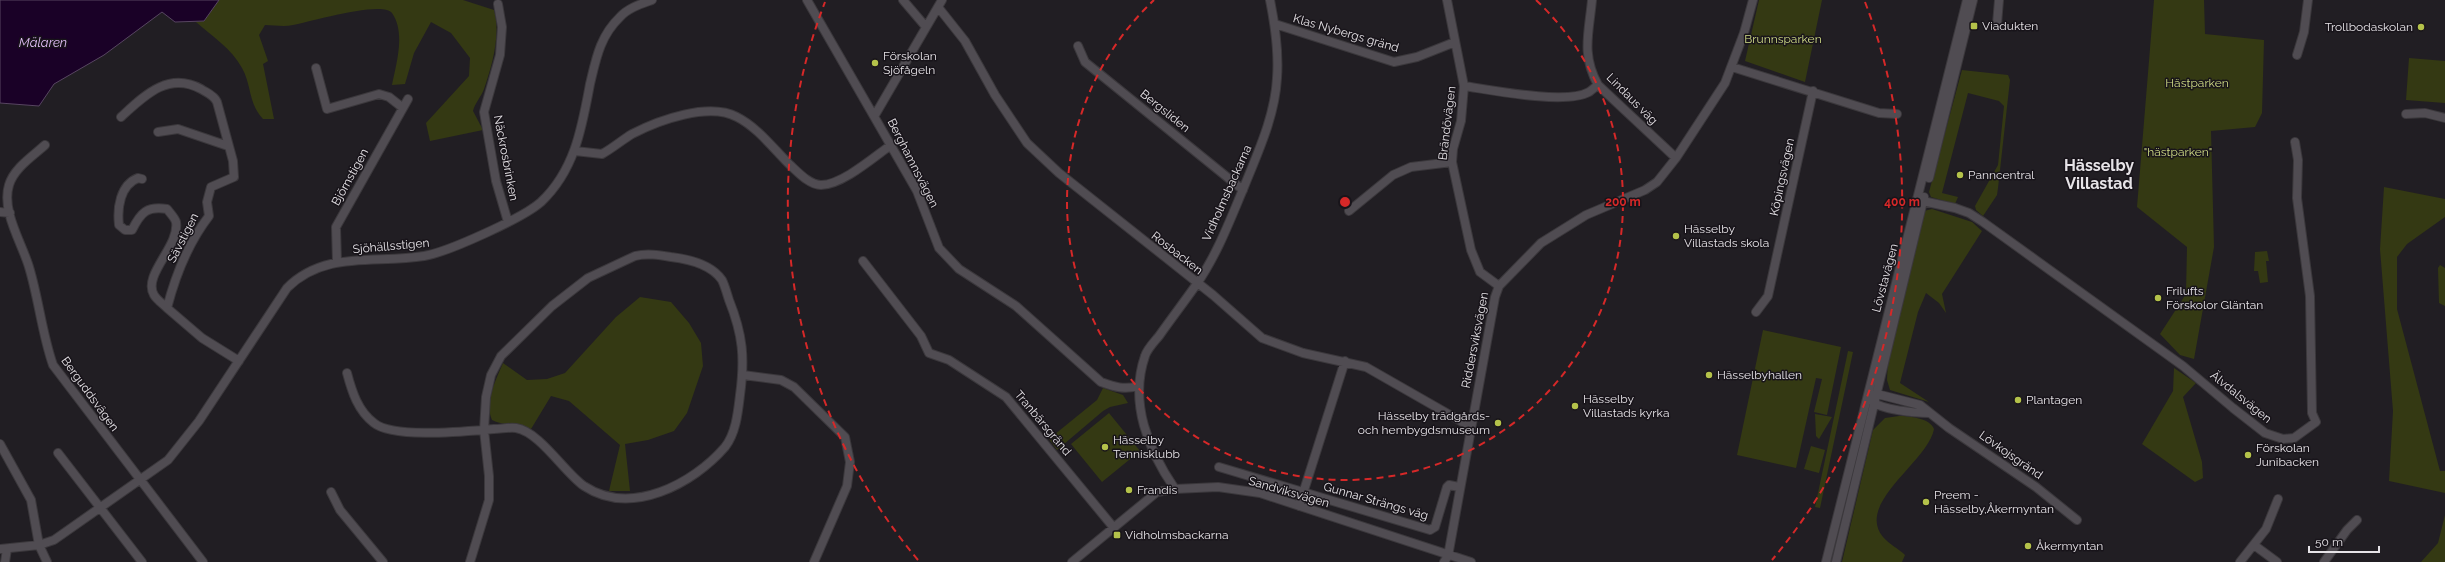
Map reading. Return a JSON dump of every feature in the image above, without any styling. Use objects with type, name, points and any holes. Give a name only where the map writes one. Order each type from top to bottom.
[{"type":"street","name":"Sjöhällsstigen","points":[[4,549],[39,545],[54,540],[140,479],[160,467],[179,447],[239,361],[287,288],[311,270],[337,262],[426,256],[450,248],[508,222],[531,209],[547,195],[565,171],[575,151],[598,48],[614,23],[630,9],[652,0]]},
{"type":"street","name":"Berghamnsvägen","points":[[807,0],[918,191],[939,248],[951,262],[1016,306],[1101,382],[1117,388],[1127,389],[1138,386]]},
{"type":"street","points":[[903,0],[926,28]]},
{"type":"street","name":"Vidholmsbackarna","points":[[1175,489],[1164,474],[1152,448],[1138,404],[1138,386],[1145,355],[1197,284],[1228,226],[1272,111],[1277,78],[1275,24],[1270,0]]},
{"type":"street","name":"Brändövägen","points":[[1447,0],[1464,86],[1461,121],[1453,149],[1452,162],[1471,250],[1480,272],[1499,286]]},
{"type":"street","name":"Lindaus väg","points":[[1592,0],[1587,34],[1587,57],[1590,71],[1598,85],[1676,158]]},
{"type":"street","name":"Riddersviksvägen","points":[[1446,559],[1499,286],[1541,243],[1586,215],[1645,190],[1657,182],[1676,158],[1725,82],[1744,33],[1753,0]]},
{"type":"street","name":"Lövstavägen","points":[[1836,562],[1875,404],[1920,200],[1967,0]]},
{"type":"street","name":"Lövstavägen","points":[[1826,562],[1867,396],[1973,0]]},
{"type":"street","points":[[1997,24],[1999,0]]},
{"type":"street","points":[[2297,55],[2304,32],[2308,0]]},
{"type":"street","points":[[875,115],[940,3]]},
{"type":"street","name":"Rosbacken","points":[[940,3],[965,41],[995,95],[1027,143],[1059,173],[1262,338],[1303,353],[1345,361],[1366,367],[1471,427]]},
{"type":"street","name":"Näckrosbrinken","points":[[498,4],[502,27],[500,55],[484,112],[496,181],[508,222]]},
{"type":"street","name":"Klas Nybergs gränd","points":[[1275,24],[1394,62],[1417,57],[1455,42]]},
{"type":"street","name":"Bergsliden","points":[[1078,46],[1086,62],[1243,190]]},
{"type":"street","points":[[1732,67],[1813,91],[1879,113],[1897,114]]},
{"type":"street","points":[[316,68],[327,109],[380,94],[389,97],[403,108]]},
{"type":"street","name":"Sävstigen","points":[[121,117],[151,90],[174,82],[185,83],[215,98],[233,161],[234,177],[211,187],[207,202],[209,216],[198,230],[172,290],[167,308]]},
{"type":"street","points":[[1464,86],[1518,94],[1561,97],[1588,93],[1598,85]]},
{"type":"street","name":"Köpingsvägen","points":[[1756,312],[1768,296],[1813,91]]},
{"type":"street","name":"Björnstigen","points":[[337,262],[336,227],[408,100]]},
{"type":"street","points":[[575,151],[602,154],[632,134],[688,113],[708,111],[737,117],[756,131],[806,179],[819,185],[829,184],[848,175],[891,145]]},
{"type":"street","points":[[2406,114],[2425,113],[2445,118]]},
{"type":"street","points":[[158,132],[178,129],[228,146]]},
{"type":"street","name":"Älvdalsvägen","points":[[1920,200],[1969,213],[2183,366],[2265,433],[2283,440],[2294,438],[2316,422],[2312,413],[2310,296],[2297,198],[2298,160],[2295,142]]},
{"type":"street","name":"Berguddsvägen","points":[[45,145],[14,173],[9,186],[10,213],[29,267],[53,366],[203,562]]},
{"type":"street","points":[[1348,211],[1393,175],[1411,167],[1452,162]]},
{"type":"street","name":"Sävstigen","points":[[142,179],[138,178],[131,181],[124,191],[118,212],[119,225],[125,230],[132,230],[144,212],[154,207],[167,209],[176,221],[175,234],[152,280],[153,294],[202,338],[239,361]]},
{"type":"street","points":[[0,212],[10,213]]},
{"type":"street","points":[[347,373],[353,396],[367,417],[378,426],[394,430],[437,432],[484,430],[515,428],[522,430],[543,446],[563,468],[584,486],[596,492],[612,496],[658,494],[688,478],[726,445],[734,428],[743,374],[742,339],[738,323],[721,280],[709,269],[689,259],[643,254],[588,278],[552,306],[501,356],[491,375],[486,397],[484,430],[489,476],[489,500],[470,562]]},
{"type":"street","name":"Tranbärsgränd","points":[[863,261],[921,336],[929,353],[949,360],[1006,397],[1114,528]]},
{"type":"street","name":"Gunnar Strängs väg","points":[[1299,506],[1345,361]]},
{"type":"street","points":[[743,374],[781,380],[794,387],[845,437],[850,468],[847,486],[814,562]]},
{"type":"street","name":"Lövkojsgränd","points":[[1867,396],[1877,394],[1920,405],[2036,487],[2077,520]]},
{"type":"street","points":[[1867,396],[1875,404],[1919,413],[1929,412]]},
{"type":"street","points":[[0,444],[31,500],[39,545],[47,562]]},
{"type":"street","points":[[58,453],[142,562]]},
{"type":"street","name":"Gunnar Strängs väg","points":[[1219,467],[1430,530],[1435,527],[1447,487],[1450,485],[1459,487]]},
{"type":"street","name":"Sandviksvägen","points":[[1072,562],[1157,492],[1175,489],[1218,487],[1260,493],[1446,559],[1471,562]]},
{"type":"street","points":[[331,492],[340,510],[383,562]]},
{"type":"street","points":[[2240,562],[2266,529],[2278,499]]},
{"type":"street","points":[[2324,562],[2347,530],[2357,520]]},
{"type":"street","points":[[2254,545],[2277,562]]},
{"type":"street","points":[[4,549],[5,562]]},
{"type":"green space","points":[[219,0],[463,0],[494,10],[497,29],[493,60],[484,89],[473,111],[483,130],[430,141],[426,123],[469,76],[470,58],[451,33],[431,22],[414,53],[405,84],[392,85],[399,49],[396,21],[392,13],[386,10],[375,9],[345,13],[290,26],[265,25],[259,35],[268,61],[263,64],[274,119],[263,119],[252,101],[245,75],[238,61],[221,43],[196,22],[204,21]]},
{"type":"green space","name":"Brunnsparken","points":[[1759,0],[1822,0],[1805,82],[1745,61]]},
{"type":"green space","name":"Hästparken","points":[[2154,0],[2204,0],[2205,34],[2264,40],[2262,113],[2255,127],[2211,131],[2214,247],[2194,359],[2180,355],[2160,334],[2186,294],[2187,247],[2137,207]]},
{"type":"green space","points":[[2409,58],[2445,61],[2445,103],[2406,100]]},
{"type":"green space","points":[[1962,70],[2008,75],[2010,80],[1997,195],[1983,216],[1976,210],[1975,206],[1998,165],[2004,106],[1999,101],[1968,93],[1942,193],[1958,197],[1955,204],[1931,197],[1929,192]]},
{"type":"green space","points":[[2384,187],[2445,199],[2445,217],[2407,244],[2397,257],[2397,309],[2440,471],[2445,471],[2445,493],[2389,481],[2393,411],[2380,249]]},
{"type":"green space","points":[[1932,209],[1972,222],[1982,231],[1942,294],[1946,313],[1939,303],[1926,293],[1918,312],[1900,383],[1929,402],[1890,390],[1887,380],[1888,360],[1924,211]]},
{"type":"green space","points":[[2267,251],[2269,261],[2266,261],[2268,282],[2260,283],[2258,271],[2254,271],[2255,252]]},
{"type":"green space","points":[[2440,265],[2445,268],[2445,306],[2439,303],[2438,268]]},
{"type":"green space","points":[[640,297],[671,302],[689,323],[701,343],[703,366],[687,413],[674,431],[648,440],[625,444],[630,491],[609,491],[620,445],[569,401],[551,396],[531,429],[492,420],[489,406],[490,399],[494,384],[503,363],[527,380],[547,379],[565,373],[616,317]]},
{"type":"green space","points":[[1763,330],[1841,347],[1827,415],[1814,412],[1822,379],[1816,378],[1796,468],[1737,455]]},
{"type":"green space","points":[[1848,351],[1853,352],[1820,508],[1815,507]]},
{"type":"green space","points":[[2174,368],[2196,383],[2183,397],[2202,462],[2203,478],[2195,482],[2142,444],[2173,391]]},
{"type":"green space","points":[[1103,388],[1123,395],[1128,403],[1110,407],[1103,411],[1057,450],[1049,439],[1097,400]]},
{"type":"green space","name":"Hässelby Tennisklubb","points":[[1109,413],[1140,451],[1102,482],[1071,444]]},
{"type":"green space","points":[[1815,414],[1832,417],[1819,439],[1816,436]]},
{"type":"green space","points":[[1899,416],[1913,417],[1924,420],[1932,425],[1934,429],[1929,442],[1885,497],[1878,510],[1877,524],[1883,537],[1905,555],[1902,562],[1842,562],[1873,430],[1885,418]]},
{"type":"green space","points":[[1811,446],[1825,450],[1819,473],[1804,469]]},
{"type":"green space","points":[[2445,515],[2445,562],[2421,562],[2438,543]]},
{"type":"water","name":"Mälaren","points":[[0,0],[219,0],[204,21],[175,22],[162,12],[104,55],[54,84],[39,106],[0,103]]},
{"type":"place","name":"Viadukten","points":[[1974,26]]},
{"type":"place","name":"Trollbodaskolan","points":[[2421,27]]},
{"type":"place","name":"Förskolan Sjöfågeln","points":[[875,63]]},
{"type":"place","name":"Panncentral","points":[[1960,175]]},
{"type":"place","name":"Hässelby Villastads skola","points":[[1676,236]]},
{"type":"place","name":"Frilufts Förskolor Gläntan","points":[[2158,298]]},
{"type":"place","name":"Hässelbyhallen","points":[[1709,375]]},
{"type":"place","name":"Plantagen","points":[[2018,400]]},
{"type":"place","name":"Hässelby Villastads kyrka","points":[[1575,406]]},
{"type":"place","name":"Hässelby trädgårds- och hembygdsmuseum","points":[[1498,423]]},
{"type":"place","name":"Hässelby Tennisklubb","points":[[1105,447]]},
{"type":"place","name":"Förskolan Junibacken","points":[[2248,455]]},
{"type":"place","name":"Frandis","points":[[1129,490]]},
{"type":"place","name":"Preem - Hässelby,Åkermyntan","points":[[1926,502]]},
{"type":"place","name":"Vidholmsbackarna","points":[[1117,535]]},
{"type":"place","name":"Åkermyntan","points":[[2028,546]]},
{"type":"district","name":"Hässelby Villastad","points":[[2099,174]]},
{"type":"park label","name":"\"hästparken\"","points":[[2178,152]]}]
